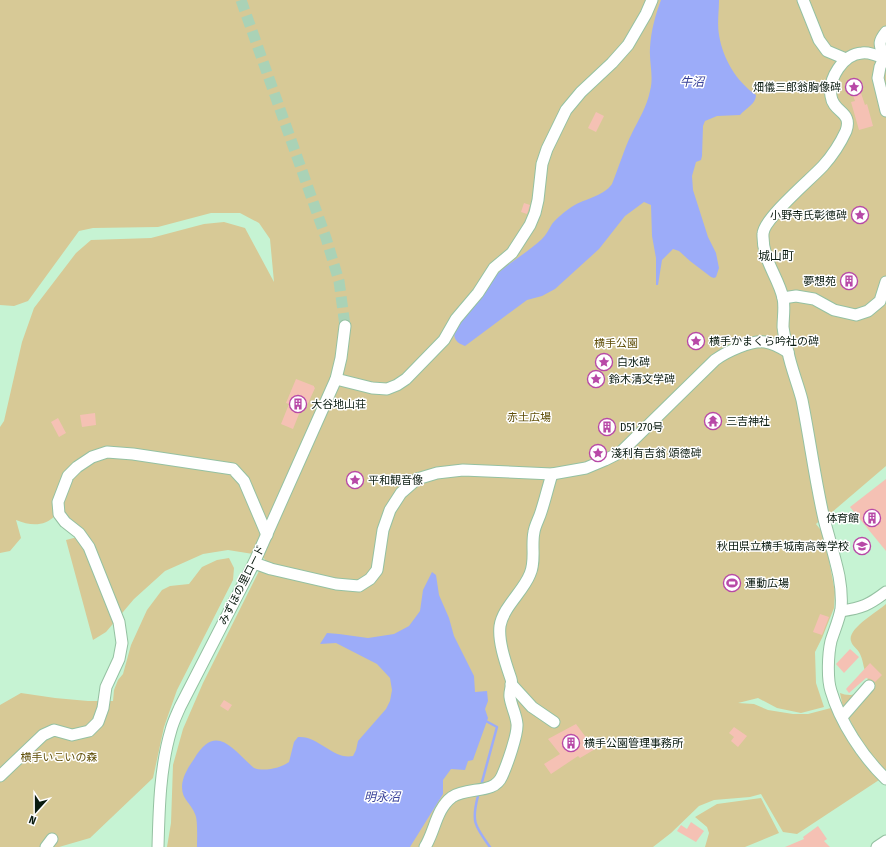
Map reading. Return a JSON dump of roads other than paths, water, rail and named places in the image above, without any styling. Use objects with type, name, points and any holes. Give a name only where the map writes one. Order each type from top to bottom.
[{"type":"street","points":[[336,379],[372,388],[387,389],[406,379],[444,340],[456,319],[478,294],[494,268],[512,253],[530,225],[538,200],[542,164],[547,149],[566,110],[581,92],[612,63],[628,45],[646,14],[652,0]]},
{"type":"street","points":[[804,0],[820,43],[827,51],[846,59]]},
{"type":"street","points":[[885,58],[879,46],[880,39],[886,32]]},
{"type":"street","points":[[885,58],[861,53],[846,59],[832,80],[830,90],[831,99],[834,105],[845,115],[848,120],[846,130],[836,151],[769,222],[762,233],[766,260],[783,298],[784,328],[788,352],[801,398],[824,519],[839,576],[842,594],[841,611],[831,642],[829,661],[830,689],[842,717],[854,738],[876,770],[886,779]]},
{"type":"street","points":[[885,58],[880,67],[878,78],[886,111]]},
{"type":"street","points":[[783,298],[796,296],[814,299],[834,310],[856,315],[868,311],[880,301],[886,282]]},
{"type":"street","name":"みずほの里ロード","points":[[158,847],[164,759],[171,729],[180,707],[267,536],[336,379],[341,358],[345,326]]},
{"type":"street","points":[[254,563],[271,569],[336,584],[359,586],[370,579],[377,570],[383,530],[390,510],[401,493],[417,479],[437,473],[463,470],[552,474],[586,468],[621,452],[715,360],[723,355],[748,344],[764,342],[776,345],[788,352]]},
{"type":"street","points":[[0,776],[43,735],[54,730],[72,735],[89,731],[98,722],[103,708],[106,687],[119,659],[122,643],[118,622],[89,547],[80,533],[65,522],[59,514],[58,502],[64,486],[68,476],[77,467],[92,457],[107,452],[133,454],[233,470],[244,480],[267,536]]},
{"type":"street","points":[[425,847],[442,808],[451,798],[460,792],[484,789],[496,785],[502,777],[516,737],[517,725],[510,696],[512,681],[506,667],[500,626],[507,609],[526,583],[531,573],[534,533],[552,474]]},
{"type":"street","points":[[841,611],[857,609],[872,603],[886,592]]},
{"type":"street","points":[[512,684],[532,707],[554,722]]},
{"type":"street","points":[[842,717],[869,686]]},
{"type":"street","points":[[877,847],[886,841]]},
{"type":"water","name":"牛沼","points":[[661,0],[719,0],[718,31],[727,61],[742,83],[756,95],[753,103],[740,115],[717,116],[705,121],[703,126],[702,156],[701,160],[696,162],[692,176],[693,190],[708,237],[716,253],[719,268],[716,277],[711,277],[679,251],[673,249],[662,260],[658,285],[656,285],[656,258],[652,236],[651,205],[644,202],[625,216],[599,249],[555,289],[542,296],[527,300],[465,346],[457,341],[454,336],[456,329],[460,321],[483,295],[494,277],[542,239],[552,224],[565,211],[598,195],[612,184],[626,145],[649,97],[652,80],[650,54],[651,36]]},
{"type":"water","name":"明永沼","points":[[432,572],[436,575],[439,595],[449,618],[454,636],[474,676],[475,692],[487,691],[488,701],[485,709],[488,718],[473,760],[468,761],[465,770],[451,769],[443,780],[443,794],[410,847],[197,847],[196,817],[183,795],[182,787],[186,772],[202,748],[210,742],[224,742],[254,768],[263,770],[277,768],[289,762],[294,742],[298,737],[305,737],[339,754],[353,756],[358,741],[386,709],[390,701],[392,690],[390,678],[377,664],[336,643],[320,644],[327,633],[368,638],[394,634],[409,626],[420,611],[423,590]]},
{"type":"waterway","points":[[482,782],[497,727],[484,720]]},
{"type":"waterway","points":[[478,796],[475,812],[476,823],[481,834],[490,847]]},
{"type":"tunnel","points":[[241,0],[326,238],[339,281],[345,326]]},
{"type":"place","name":"畑儀三郎翁胸像碑","points":[[854,87]]},
{"type":"place","name":"小野寺氏彰徳碑","points":[[860,215]]},
{"type":"place","name":"夢想苑","points":[[849,281]]},
{"type":"place","name":"横手かまくら吟社の碑","points":[[696,341]]},
{"type":"place","name":"白水碑","points":[[604,362]]},
{"type":"place","name":"鈴木清文学碑","points":[[596,379]]},
{"type":"place","name":"大谷地山荘","points":[[298,404]]},
{"type":"place","name":"三吉神社","points":[[713,421]]},
{"type":"place","name":"D51 270号","points":[[607,427]]},
{"type":"place","name":"淺利有吉翁 頌徳碑","points":[[598,453]]},
{"type":"place","name":"平和観音像","points":[[355,480]]},
{"type":"place","name":"体育館","points":[[872,518]]},
{"type":"place","name":"秋田県立横手城南高等学校","points":[[862,546]]},
{"type":"place","name":"運動広場","points":[[732,583]]},
{"type":"place","name":"横手公園管理事務所","points":[[571,743]]},
{"type":"district","name":"城山町","points":[[776,256]]},
{"type":"park label","name":"横手公園","points":[[616,343]]},
{"type":"park label","name":"赤土広場","points":[[529,417]]},
{"type":"park label","name":"横手いこいの森","points":[[59,757]]}]
